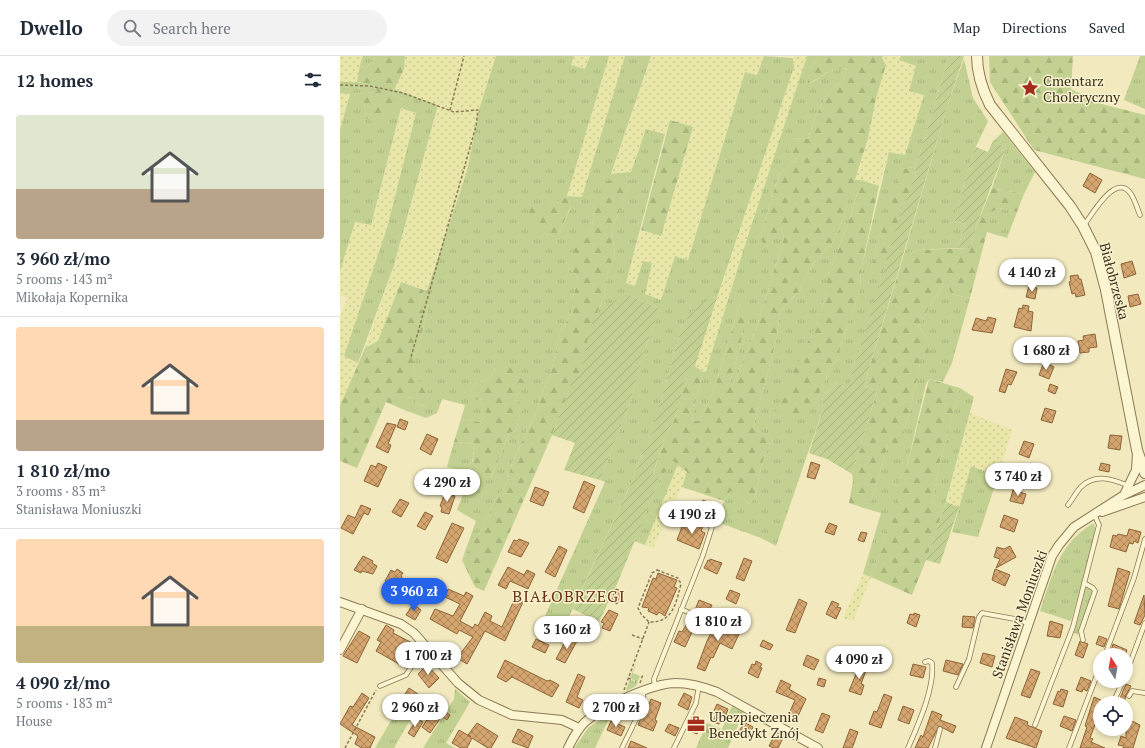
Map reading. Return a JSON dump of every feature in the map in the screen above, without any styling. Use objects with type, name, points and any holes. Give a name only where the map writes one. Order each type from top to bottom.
[{"type":"street","name":"Białobrzeska","points":[[977,56],[978,72],[982,90],[990,105],[1066,201],[1083,226],[1096,252],[1106,290],[1137,450],[1145,473]]},
{"type":"street","name":"Stanisława Moniuszki","points":[[986,748],[1047,567],[1059,545],[1074,527],[1124,495],[1136,470],[1137,450]]},
{"type":"street","points":[[1124,495],[1145,485]]},
{"type":"street","points":[[1095,514],[1132,503],[1145,497]]},
{"type":"street","points":[[1132,503],[1145,504]]},
{"type":"street","points":[[340,602],[401,624],[414,633],[458,683],[479,700],[512,715],[552,718],[570,722],[579,728]]},
{"type":"street","points":[[340,650],[362,609]]},
{"type":"street","points":[[568,748],[579,728],[598,713],[641,689],[654,686],[685,684],[702,687],[717,692],[818,748]]},
{"type":"lane","points":[[1083,226],[1109,192],[1115,188],[1125,189],[1131,193],[1140,215]]},
{"type":"lane","points":[[1068,505],[1081,487],[1096,478],[1103,478],[1129,486]]},
{"type":"lane","points":[[654,686],[654,679],[712,527],[709,525],[710,520],[706,513],[695,508],[692,517],[709,525]]},
{"type":"lane","points":[[1035,725],[1073,627],[1099,525],[1095,514]]},
{"type":"lane","points":[[1108,648],[1134,578],[1145,539]]},
{"type":"lane","points":[[1083,640],[1081,631],[1095,591],[1084,583]]},
{"type":"lane","points":[[681,609],[708,621]]},
{"type":"lane","points":[[956,687],[969,659],[979,617],[982,613],[1028,623]]},
{"type":"lane","points":[[1133,655],[1145,623]]},
{"type":"lane","points":[[380,686],[406,674],[425,645]]},
{"type":"lane","points":[[908,748],[920,719],[930,685],[932,663],[929,661],[925,662]]},
{"type":"lane","points":[[1069,748],[1093,685]]},
{"type":"lane","points":[[622,748],[642,705],[644,696],[641,689]]},
{"type":"lane","points":[[674,748],[696,703],[698,691]]},
{"type":"lane","points":[[1129,696],[1132,691],[1145,693]]},
{"type":"lane","points":[[935,748],[940,729]]},
{"type":"path","points":[[450,110],[464,56]]},
{"type":"path","points":[[340,85],[370,86],[403,93],[454,112],[478,110],[476,126],[410,357]]},
{"type":"path","points":[[660,570],[678,578],[681,584],[669,616],[662,621],[649,622],[641,614],[639,605],[652,573],[660,570]]},
{"type":"path","points":[[622,694],[649,622]]},
{"type":"path","points":[[632,635],[643,639]]},
{"type":"path","points":[[641,689],[643,674]]},
{"type":"path","points":[[628,678],[633,680]]},
{"type":"path","points":[[344,748],[373,693],[380,686]]},
{"type":"shaded area","points":[[340,56],[363,56],[357,82],[340,82]]},
{"type":"shaded area","points":[[405,56],[496,56],[479,110],[467,171],[426,290],[401,282],[378,342],[365,348],[394,265],[438,105],[394,89],[404,69]]},
{"type":"shaded area","points":[[574,56],[590,56],[585,69],[571,65]]},
{"type":"shaded area","points":[[609,56],[625,56],[582,197],[567,196]]},
{"type":"shaded area","points":[[651,56],[764,56],[757,75],[745,72],[688,260],[675,256],[661,300],[645,294],[652,263],[643,262],[635,286],[626,283],[641,230],[661,236],[666,218],[671,120],[665,134],[646,129],[631,172],[611,175]]},
{"type":"shaded area","points":[[794,56],[807,56],[745,245],[706,371],[703,372],[695,366],[794,67]]},
{"type":"shaded area","points":[[883,56],[901,56],[899,60],[916,66],[924,95],[905,155],[889,152],[879,186],[861,180],[854,180],[868,138],[876,98],[886,65],[882,58]]},
{"type":"shaded area","points":[[340,93],[350,93],[340,130]]},
{"type":"shaded area","points":[[401,108],[416,112],[387,228],[344,356],[358,363],[340,406],[340,318],[347,298],[340,295],[340,271],[355,221],[371,225]]},
{"type":"shaded area","points":[[970,413],[1012,430],[998,476],[971,466],[959,507],[946,502]]},
{"type":"shaded area","points":[[678,464],[687,472],[682,487],[653,548],[645,545]]},
{"type":"shaded area","points":[[863,574],[871,577],[853,621],[843,618]]},
{"type":"green space","points":[[363,56],[377,56],[365,69],[360,65]]},
{"type":"green space","points":[[377,56],[405,56],[404,69],[392,94],[402,99],[374,123],[366,118],[364,103],[353,94],[377,92],[374,85],[357,82],[360,65],[365,69]]},
{"type":"green space","points":[[496,56],[574,56],[571,65],[585,69],[590,56],[609,56],[567,196],[582,197],[625,56],[651,56],[611,174],[631,172],[646,129],[665,134],[626,283],[635,286],[643,261],[652,263],[645,294],[661,300],[675,256],[688,260],[745,72],[757,75],[764,56],[793,58],[794,67],[717,298],[711,297],[682,326],[647,450],[643,450],[633,479],[567,621],[545,616],[605,482],[600,480],[629,406],[643,355],[660,309],[626,293],[596,317],[604,296],[608,271],[615,257],[612,230],[630,182],[595,204],[592,227],[584,237],[568,267],[579,278],[572,300],[572,311],[560,333],[550,377],[540,397],[537,411],[513,460],[506,485],[497,497],[482,528],[462,560],[476,521],[457,510],[471,473],[447,467],[454,442],[475,444],[472,462],[491,478],[509,433],[516,431],[520,414],[524,406],[516,400],[495,368],[491,378],[475,384],[470,394],[474,400],[486,399],[486,416],[480,422],[461,419],[465,405],[442,399],[437,413],[426,418],[407,411],[407,398],[415,397],[415,403],[426,407],[413,365],[428,310],[418,309],[424,290],[427,290],[467,171],[479,110]],"holes":[[[567,196],[571,207],[558,235],[549,207]]]},
{"type":"green space","points":[[807,56],[819,56],[809,68],[809,84],[830,71],[847,68],[843,81],[829,90],[814,120],[808,139],[791,138],[798,158],[779,174],[760,238],[781,227],[784,238],[757,326],[735,382],[730,382],[740,347],[747,303],[740,303],[713,393],[699,421],[691,420],[703,372],[706,371],[745,245]]},
{"type":"green space","points":[[819,56],[883,56],[882,58],[886,65],[876,98],[868,138],[843,218],[832,244],[812,265],[800,290],[780,312],[777,337],[753,428],[769,436],[772,440],[762,463],[755,496],[750,504],[731,491],[724,501],[682,487],[687,472],[673,461],[660,479],[653,475],[664,439],[676,416],[686,376],[695,366],[703,372],[691,420],[699,421],[713,393],[740,303],[748,303],[740,347],[730,382],[735,382],[757,326],[784,238],[781,227],[766,248],[760,238],[779,174],[798,158],[788,151],[791,138],[808,139],[814,120],[829,90],[843,81],[847,68],[830,71],[808,84],[809,68]]},
{"type":"green space","points":[[901,56],[949,56],[919,156],[914,167],[902,169],[870,272],[882,275],[848,388],[835,382],[831,389],[822,394],[823,409],[776,546],[761,538],[717,522],[724,501],[731,491],[750,504],[755,496],[762,463],[772,440],[769,436],[753,428],[777,337],[780,312],[800,290],[812,265],[832,244],[843,218],[854,180],[861,180],[850,218],[828,276],[828,291],[816,324],[814,406],[831,366],[836,361],[860,289],[861,270],[889,152],[905,155],[924,95],[909,91],[916,66],[899,60]]},
{"type":"green space","points":[[949,56],[964,56],[948,104],[864,386],[877,391],[852,474],[827,459],[809,453],[823,409],[822,394],[831,389],[835,382],[848,387],[897,224],[916,173],[914,167],[919,156]]},
{"type":"green space","points":[[989,56],[1073,56],[1071,89],[1102,104],[1145,115],[1145,179],[1034,150],[990,82]]},
{"type":"green space","points":[[1140,56],[1145,56],[1145,109],[1124,100]]},
{"type":"green space","points":[[964,59],[973,98],[988,121],[972,155],[954,221],[965,224],[958,248],[918,250],[904,254],[948,104]]},
{"type":"green space","points":[[340,82],[357,82],[374,85],[377,92],[354,94],[364,103],[366,118],[394,105],[402,99],[392,94],[394,89],[438,105],[394,265],[358,363],[344,356],[387,228],[416,113],[401,108],[371,225],[355,222],[340,271],[340,130],[350,94],[340,93]]},
{"type":"green space","points":[[670,120],[693,127],[661,236],[641,230]]},
{"type":"green space","points":[[1003,132],[1035,172],[1024,194],[992,188],[1006,147],[993,141]]},
{"type":"green space","points":[[993,141],[1006,147],[977,224],[970,248],[958,248],[965,224],[954,221],[972,155],[976,147],[988,152]]},
{"type":"green space","points":[[914,167],[916,173],[882,275],[870,272],[897,181],[902,169]]},
{"type":"green space","points":[[620,178],[630,182],[612,230],[615,257],[608,271],[604,296],[588,341],[583,366],[578,377],[574,377],[552,435],[484,591],[475,587],[462,560],[482,528],[497,497],[506,485],[513,460],[537,411],[540,397],[550,377],[560,333],[572,311],[572,300],[579,278],[568,267],[570,254],[592,227],[595,204],[605,182]]},
{"type":"green space","points":[[861,180],[879,186],[861,270],[860,289],[836,361],[831,366],[814,406],[803,418],[786,417],[775,411],[816,324],[828,291],[828,276],[850,218]]},
{"type":"green space","points":[[992,188],[1024,194],[1017,212],[999,208],[987,215],[987,232],[970,298],[951,294],[945,281],[918,326],[927,338],[929,354],[920,360],[919,371],[904,433],[899,445],[888,445],[871,501],[867,509],[849,503],[853,481],[852,474],[877,391],[864,386],[904,254],[918,250],[970,248],[977,224]]},
{"type":"green space","points":[[567,196],[571,206],[558,235],[544,234],[527,222],[531,204],[549,207]]},
{"type":"green space","points":[[999,208],[1017,212],[1007,238],[987,232],[987,215]]},
{"type":"green space","points":[[945,281],[951,294],[970,298],[952,363],[943,382],[929,379],[926,384],[906,470],[895,485],[902,487],[871,577],[863,574],[881,513],[867,509],[871,501],[888,445],[904,433],[919,371],[920,360],[927,338],[918,326]]},
{"type":"green space","points":[[401,282],[424,290],[418,309],[428,310],[413,365],[419,382],[429,386],[426,407],[415,403],[414,397],[407,398],[407,411],[386,402],[357,468],[340,461],[340,406],[365,348],[378,341]]},
{"type":"green space","points":[[626,293],[660,309],[643,355],[629,406],[600,480],[564,470],[575,443],[552,435],[574,376],[578,377],[583,363],[593,321],[602,310]]},
{"type":"green space","points":[[711,297],[717,298],[695,366],[686,377],[676,416],[664,439],[653,474],[660,479],[617,584],[599,622],[573,609],[633,479],[643,450],[647,449],[682,326],[696,306]]},
{"type":"green space","points":[[502,365],[511,368],[525,383],[516,400],[525,406],[520,414],[516,431],[509,433],[491,478],[483,482],[471,473],[475,444],[454,442],[461,419],[480,422],[486,416],[486,399],[474,400],[470,394],[475,384],[491,378],[495,368]]},
{"type":"green space","points":[[929,379],[960,388],[940,461],[932,503],[944,508],[912,595],[871,577],[901,487],[895,485],[906,470]]},
{"type":"green space","points":[[960,388],[974,397],[944,508],[932,503],[940,461]]},
{"type":"green space","points":[[673,461],[678,464],[645,545],[634,541],[660,479]]},
{"type":"green space","points":[[971,466],[998,476],[978,537],[952,532]]},
{"type":"green space","points":[[946,502],[959,507],[940,564],[926,560]]},
{"type":"green space","points":[[1094,524],[1096,531],[1071,621],[1040,611],[1058,562],[1071,542],[1080,532]]},
{"type":"green space","points":[[1086,587],[1093,592],[1078,635],[1074,633]]},
{"type":"green space","points":[[637,660],[633,673],[640,676],[636,686],[627,691],[626,690],[630,679],[634,682],[635,680],[630,678]]},
{"type":"green space","points":[[455,689],[470,702],[446,743],[455,748],[423,748],[454,699]]},
{"type":"green space","points":[[403,700],[417,708],[394,748],[375,748]]},
{"type":"green space","points":[[732,706],[744,712],[728,748],[714,748],[718,733],[721,731]]},
{"type":"green space","points":[[611,714],[595,748],[574,748],[589,727]]},
{"type":"green space","points":[[707,723],[721,729],[718,733],[714,748],[696,748]]},
{"type":"building","points":[[1090,173],[1102,180],[1095,193],[1083,186]]},
{"type":"building","points":[[1132,261],[1136,274],[1124,278],[1121,264]]},
{"type":"building","points":[[1078,275],[1079,279],[1081,279],[1085,295],[1076,297],[1075,293],[1072,294],[1069,282],[1071,281],[1070,276]]},
{"type":"building","points":[[1029,286],[1037,288],[1035,299],[1026,297]]},
{"type":"building","points":[[1138,294],[1141,304],[1130,307],[1128,296]]},
{"type":"building","points":[[1023,305],[1029,306],[1028,311],[1033,312],[1031,331],[1014,327],[1019,308],[1022,309]]},
{"type":"building","points":[[988,317],[996,319],[992,333],[972,330],[976,318],[986,321]]},
{"type":"building","points":[[1095,334],[1097,347],[1089,348],[1089,352],[1080,353],[1078,341],[1084,340],[1083,336]]},
{"type":"building","points":[[1044,362],[1054,367],[1049,379],[1039,375]]},
{"type":"building","points":[[1006,369],[1017,372],[1011,385],[1008,384],[1005,393],[999,391]]},
{"type":"building","points":[[1050,384],[1058,387],[1055,394],[1048,391]]},
{"type":"building","points":[[1045,408],[1056,411],[1052,423],[1041,420]]},
{"type":"building","points":[[400,419],[408,422],[405,430],[397,427]]},
{"type":"building","points":[[387,423],[396,425],[388,444],[391,445],[388,453],[376,447]]},
{"type":"building","points":[[427,434],[438,439],[431,455],[420,449]]},
{"type":"building","points":[[1110,435],[1122,436],[1120,450],[1108,448]]},
{"type":"building","points":[[1024,441],[1034,444],[1029,458],[1019,454]]},
{"type":"building","points":[[811,462],[820,465],[815,479],[807,477]]},
{"type":"building","points":[[378,463],[387,467],[378,487],[364,481],[371,465],[376,467]]},
{"type":"building","points":[[1101,463],[1110,465],[1109,472],[1099,470]]},
{"type":"building","points":[[436,480],[443,484],[439,492],[432,489]]},
{"type":"building","points":[[584,481],[595,486],[584,513],[573,508]]},
{"type":"building","points":[[535,487],[549,492],[543,506],[530,501]]},
{"type":"building","points":[[1013,490],[1026,494],[1023,504],[1010,501]]},
{"type":"building","points":[[445,493],[455,496],[449,514],[441,512],[442,507],[440,506]]},
{"type":"building","points":[[400,499],[409,503],[401,517],[392,512]]},
{"type":"building","points":[[703,500],[714,505],[711,513],[700,507]]},
{"type":"building","points":[[361,505],[371,509],[368,515],[364,513],[353,534],[341,528],[348,515],[355,518]]},
{"type":"building","points":[[425,512],[433,516],[425,530],[417,526]]},
{"type":"building","points":[[1004,515],[1018,520],[1014,532],[1000,527]]},
{"type":"building","points":[[693,522],[703,526],[701,531],[705,533],[699,549],[677,540],[683,524],[691,527]]},
{"type":"building","points":[[452,523],[464,528],[447,563],[436,558]]},
{"type":"building","points":[[829,523],[837,526],[834,535],[825,532]]},
{"type":"building","points":[[1129,529],[1141,532],[1138,543],[1134,541],[1133,544],[1129,543],[1126,552],[1110,547],[1113,535],[1117,536],[1118,534],[1127,536]]},
{"type":"building","points":[[861,532],[867,533],[864,542],[858,540]]},
{"type":"building","points":[[519,539],[529,543],[521,557],[508,552],[514,540],[517,541]]},
{"type":"building","points":[[559,546],[567,550],[555,577],[545,572]]},
{"type":"building","points":[[1010,546],[1016,557],[996,568],[1000,559],[994,557],[997,547],[1004,549]]},
{"type":"building","points":[[363,556],[373,561],[372,563],[377,566],[373,574],[362,571],[361,573],[354,570]]},
{"type":"building","points":[[744,558],[752,561],[744,581],[736,578]]},
{"type":"building","points":[[710,559],[722,563],[717,574],[704,568]]},
{"type":"building","points":[[508,567],[524,575],[527,570],[535,574],[528,589],[510,581],[506,589],[498,585]]},
{"type":"building","points":[[1118,568],[1130,572],[1119,609],[1108,606]]},
{"type":"building","points":[[397,569],[403,573],[396,588],[385,581],[391,570],[395,572]]},
{"type":"building","points":[[995,569],[1010,575],[1005,586],[992,580]]},
{"type":"building","points":[[658,573],[677,580],[674,587],[677,588],[665,616],[659,612],[657,615],[648,611],[649,608],[642,607],[653,578],[656,579]]},
{"type":"building","points":[[448,589],[464,596],[466,592],[473,596],[460,621],[473,628],[475,624],[478,626],[485,612],[492,616],[490,621],[502,627],[515,598],[523,602],[505,641],[485,631],[467,664],[457,658],[473,637],[459,630],[457,634],[430,619],[435,609],[453,616],[460,604],[445,597]]},
{"type":"building","points":[[616,589],[622,591],[617,604],[611,601]]},
{"type":"building","points":[[730,590],[740,594],[736,604],[726,599]]},
{"type":"building","points":[[1144,595],[1145,615],[1140,625],[1134,623]]},
{"type":"building","points":[[799,599],[807,603],[795,633],[786,630]]},
{"type":"building","points":[[699,600],[712,605],[707,615],[695,610]]},
{"type":"building","points":[[832,601],[839,604],[837,607],[841,608],[836,619],[826,614]]},
{"type":"building","points":[[413,604],[421,610],[415,620],[406,615]]},
{"type":"building","points":[[609,610],[618,614],[610,631],[602,628],[604,623],[601,622]]},
{"type":"building","points":[[914,613],[920,615],[916,627],[907,623],[910,614],[914,615]]},
{"type":"building","points":[[963,616],[975,617],[973,628],[962,627]]},
{"type":"building","points":[[718,619],[732,626],[733,624],[739,626],[736,633],[739,634],[732,649],[720,643],[713,658],[711,657],[705,671],[697,668],[707,641]]},
{"type":"building","points":[[1050,621],[1063,625],[1060,638],[1047,636]]},
{"type":"building","points":[[688,622],[695,626],[685,647],[674,642],[679,631],[682,632]]},
{"type":"building","points":[[386,625],[394,630],[393,633],[418,646],[406,668],[376,651],[381,642],[377,640]]},
{"type":"building","points":[[359,631],[370,637],[357,663],[343,656]]},
{"type":"building","points":[[568,636],[577,641],[565,663],[556,659]]},
{"type":"building","points":[[1099,636],[1107,639],[1104,647],[1096,644]]},
{"type":"building","points":[[536,639],[549,645],[545,653],[532,647]]},
{"type":"building","points":[[763,640],[773,645],[770,650],[760,646]]},
{"type":"building","points":[[1080,641],[1088,644],[1083,658],[1075,655]]},
{"type":"building","points":[[1113,644],[1122,648],[1112,648]]},
{"type":"building","points":[[880,649],[887,651],[886,654],[888,654],[884,665],[873,661],[876,650],[879,651]]},
{"type":"building","points":[[983,653],[995,656],[992,667],[980,663]]},
{"type":"building","points":[[807,655],[819,660],[814,670],[803,665]]},
{"type":"building","points":[[505,660],[547,681],[550,680],[559,685],[552,697],[512,677],[506,682],[497,677]]},
{"type":"building","points":[[946,660],[963,664],[958,675],[943,671]]},
{"type":"building","points":[[756,661],[762,664],[758,678],[748,673],[752,664],[755,665]]},
{"type":"building","points":[[861,662],[868,665],[861,684],[864,685],[861,695],[849,691]]},
{"type":"building","points":[[913,664],[926,667],[923,678],[910,675]]},
{"type":"building","points":[[427,665],[439,678],[429,688],[418,674]]},
{"type":"building","points":[[1031,669],[1040,672],[1030,698],[1021,695]]},
{"type":"building","points":[[578,674],[585,677],[577,697],[583,700],[579,708],[566,702]]},
{"type":"building","points":[[1081,677],[1091,681],[1087,691],[1083,689],[1082,692],[1076,690]]},
{"type":"building","points":[[819,678],[826,680],[824,687],[817,685]]},
{"type":"building","points":[[781,680],[791,685],[789,689],[806,699],[797,718],[789,714],[795,700],[776,692]]},
{"type":"building","points":[[409,688],[418,694],[414,699],[405,694]]},
{"type":"building","points":[[1124,688],[1130,688],[1126,696],[1121,696]]},
{"type":"building","points":[[1061,689],[1068,691],[1063,707],[1053,704],[1058,691],[1060,692]]},
{"type":"building","points":[[362,693],[369,698],[352,725],[375,737],[370,748],[362,748],[355,744],[358,736],[340,724],[350,706],[353,707]]},
{"type":"building","points":[[684,693],[692,697],[688,710],[678,705]]},
{"type":"building","points":[[884,694],[892,697],[881,728],[869,724],[874,711],[877,712]]},
{"type":"building","points":[[651,699],[661,703],[653,731],[638,725],[642,715],[644,716]]},
{"type":"building","points":[[1093,700],[1093,730],[1090,738],[1093,739],[1091,742],[1105,748],[1080,748],[1087,727],[1085,726]]},
{"type":"building","points":[[430,701],[450,715],[447,720],[442,716],[430,733],[422,727],[433,711],[426,706]]},
{"type":"building","points":[[391,702],[399,707],[393,716],[385,711]]},
{"type":"building","points":[[717,704],[728,709],[725,718],[722,717],[719,724],[713,722],[716,714],[713,713]]},
{"type":"building","points":[[903,706],[914,710],[909,724],[898,720]]},
{"type":"building","points":[[932,711],[942,715],[940,720],[956,726],[953,733],[939,726],[928,748],[915,748],[921,735],[923,737]]},
{"type":"building","points":[[822,713],[830,716],[823,733],[815,730]]},
{"type":"building","points":[[1064,716],[1076,720],[1072,731],[1060,726]]},
{"type":"building","points":[[1015,717],[1028,722],[1027,725],[1042,731],[1036,748],[1006,738]]},
{"type":"building","points":[[692,718],[702,722],[697,734],[687,730]]},
{"type":"building","points":[[417,719],[423,722],[414,737],[408,733]]},
{"type":"building","points":[[611,721],[625,727],[621,736],[607,730]]},
{"type":"building","points":[[744,722],[753,727],[748,738],[738,734]]},
{"type":"building","points":[[1133,722],[1140,725],[1133,748],[1123,748],[1124,746],[1118,745],[1121,736],[1126,738],[1126,736],[1133,736]]},
{"type":"building","points":[[477,723],[498,736],[491,748],[488,748],[472,738],[467,748],[461,748],[452,743],[459,730],[471,737],[468,735]]},
{"type":"building","points":[[669,724],[679,728],[675,736],[665,731]]},
{"type":"building","points":[[518,729],[533,736],[528,748],[512,742]]},
{"type":"building","points":[[850,729],[858,732],[853,746],[852,748],[843,748]]},
{"type":"building","points":[[776,732],[784,736],[778,748],[774,748],[769,746]]},
{"type":"building","points":[[631,741],[647,748],[628,748]]},
{"type":"place","name":"Cmentarz Choleryczny","points":[[1030,88]]},
{"type":"place","name":"Ubezpieczenia Benedykt Znój","points":[[696,724]]},
{"type":"district","name":"BIAŁOBRZEGI","points":[[569,596]]}]
